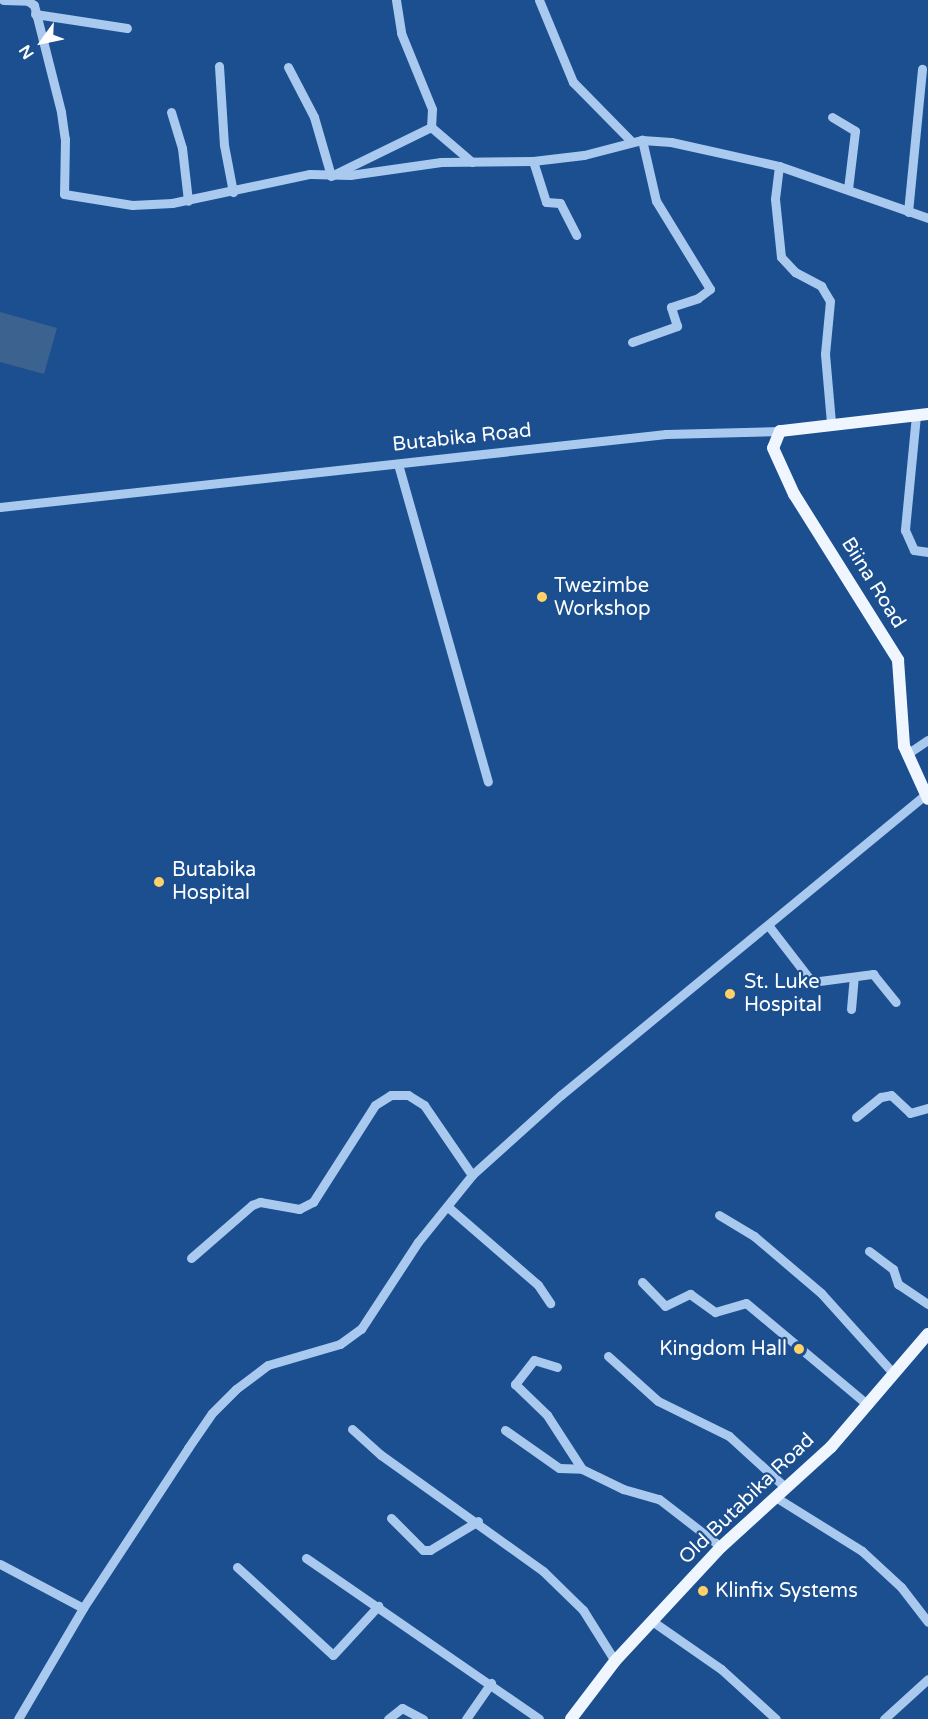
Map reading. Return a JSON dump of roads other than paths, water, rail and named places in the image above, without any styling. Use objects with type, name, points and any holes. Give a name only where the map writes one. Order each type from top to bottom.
[{"type":"main road","name":"Butabika Road","points":[[780,430],[922,414]]},
{"type":"main road","name":"Biina Road","points":[[780,430],[774,448],[783,476],[898,660],[900,715],[907,754],[927,797]]},
{"type":"main road","name":"Old Butabika Road","points":[[571,1719],[615,1661],[652,1621],[721,1547],[777,1498],[868,1405],[928,1334]]},
{"type":"street","points":[[3,0],[28,1],[35,14],[54,76],[64,130],[64,194],[132,205],[188,201],[310,174],[332,176],[472,162],[533,161],[584,155],[637,141],[670,142],[779,166],[928,218]]},
{"type":"street","points":[[396,0],[401,33],[432,109],[431,127]]},
{"type":"street","points":[[539,0],[573,82],[637,141],[656,201],[710,290],[698,298],[671,308],[677,326],[632,342]]},
{"type":"street","points":[[35,14],[127,28]]},
{"type":"street","points":[[219,66],[224,145],[233,192]]},
{"type":"street","points":[[288,67],[312,111],[332,176]]},
{"type":"street","points":[[908,212],[922,69]]},
{"type":"street","points":[[171,112],[178,129],[188,201]]},
{"type":"street","points":[[832,117],[855,131],[848,189]]},
{"type":"street","points":[[431,127],[472,162]]},
{"type":"street","points":[[332,176],[431,127]]},
{"type":"street","points":[[533,161],[546,202],[560,203],[576,235]]},
{"type":"street","points":[[779,166],[775,199],[782,257],[795,272],[821,286],[830,301],[825,354],[831,423]]},
{"type":"street","points":[[922,414],[905,530],[910,546],[928,552]]},
{"type":"street","name":"Butabika Road","points":[[0,507],[666,434],[780,430]]},
{"type":"street","points":[[398,464],[488,782]]},
{"type":"street","points":[[907,754],[928,740]]},
{"type":"street","points":[[18,1719],[83,1608],[212,1413],[243,1382],[268,1365],[340,1344],[362,1329],[418,1242],[472,1175],[561,1095],[927,797]]},
{"type":"street","points":[[768,926],[812,982],[873,974],[896,1002]]},
{"type":"street","points":[[851,1009],[854,976]]},
{"type":"street","points":[[191,1258],[252,1205],[260,1202],[299,1209],[314,1202],[375,1105],[392,1095],[408,1095],[424,1105],[472,1175]]},
{"type":"street","points":[[856,1117],[882,1097],[891,1095],[910,1113],[928,1108]]},
{"type":"street","points":[[448,1207],[538,1285],[550,1303]]},
{"type":"street","points":[[719,1215],[754,1236],[821,1293],[894,1374]]},
{"type":"street","points":[[869,1251],[893,1269],[898,1284],[928,1304]]},
{"type":"street","points":[[642,1282],[665,1306],[690,1294],[715,1312],[746,1303],[868,1405]]},
{"type":"street","points":[[608,1356],[658,1401],[729,1436],[786,1488]]},
{"type":"street","points":[[557,1367],[534,1360],[515,1384],[547,1415],[582,1469]]},
{"type":"street","points":[[352,1430],[381,1455],[478,1521],[571,1596],[615,1661]]},
{"type":"street","points":[[506,1430],[559,1468],[582,1469],[623,1489],[659,1499],[721,1547]]},
{"type":"street","points":[[777,1498],[862,1551],[901,1587],[928,1622]]},
{"type":"street","points":[[391,1518],[423,1550],[430,1551],[478,1521]]},
{"type":"street","points":[[306,1558],[491,1683],[539,1719]]},
{"type":"street","points":[[0,1564],[83,1608]]},
{"type":"street","points":[[237,1567],[333,1655],[378,1606]]},
{"type":"street","points":[[652,1621],[721,1669],[776,1719]]},
{"type":"street","points":[[884,1719],[928,1679]]},
{"type":"street","points":[[466,1719],[491,1683]]},
{"type":"street","points":[[388,1719],[402,1708],[423,1719]]},
{"type":"water","points":[[0,312],[57,328],[44,374],[0,362]]},
{"type":"place","name":"Twezimbe Workshop","points":[[542,597]]},
{"type":"place","name":"Butabika Hospital","points":[[159,882]]},
{"type":"place","name":"St. Luke Hospital","points":[[730,994]]},
{"type":"place","name":"Kingdom Hall","points":[[799,1349]]},
{"type":"place","name":"Klinfix Systems","points":[[703,1591]]}]
